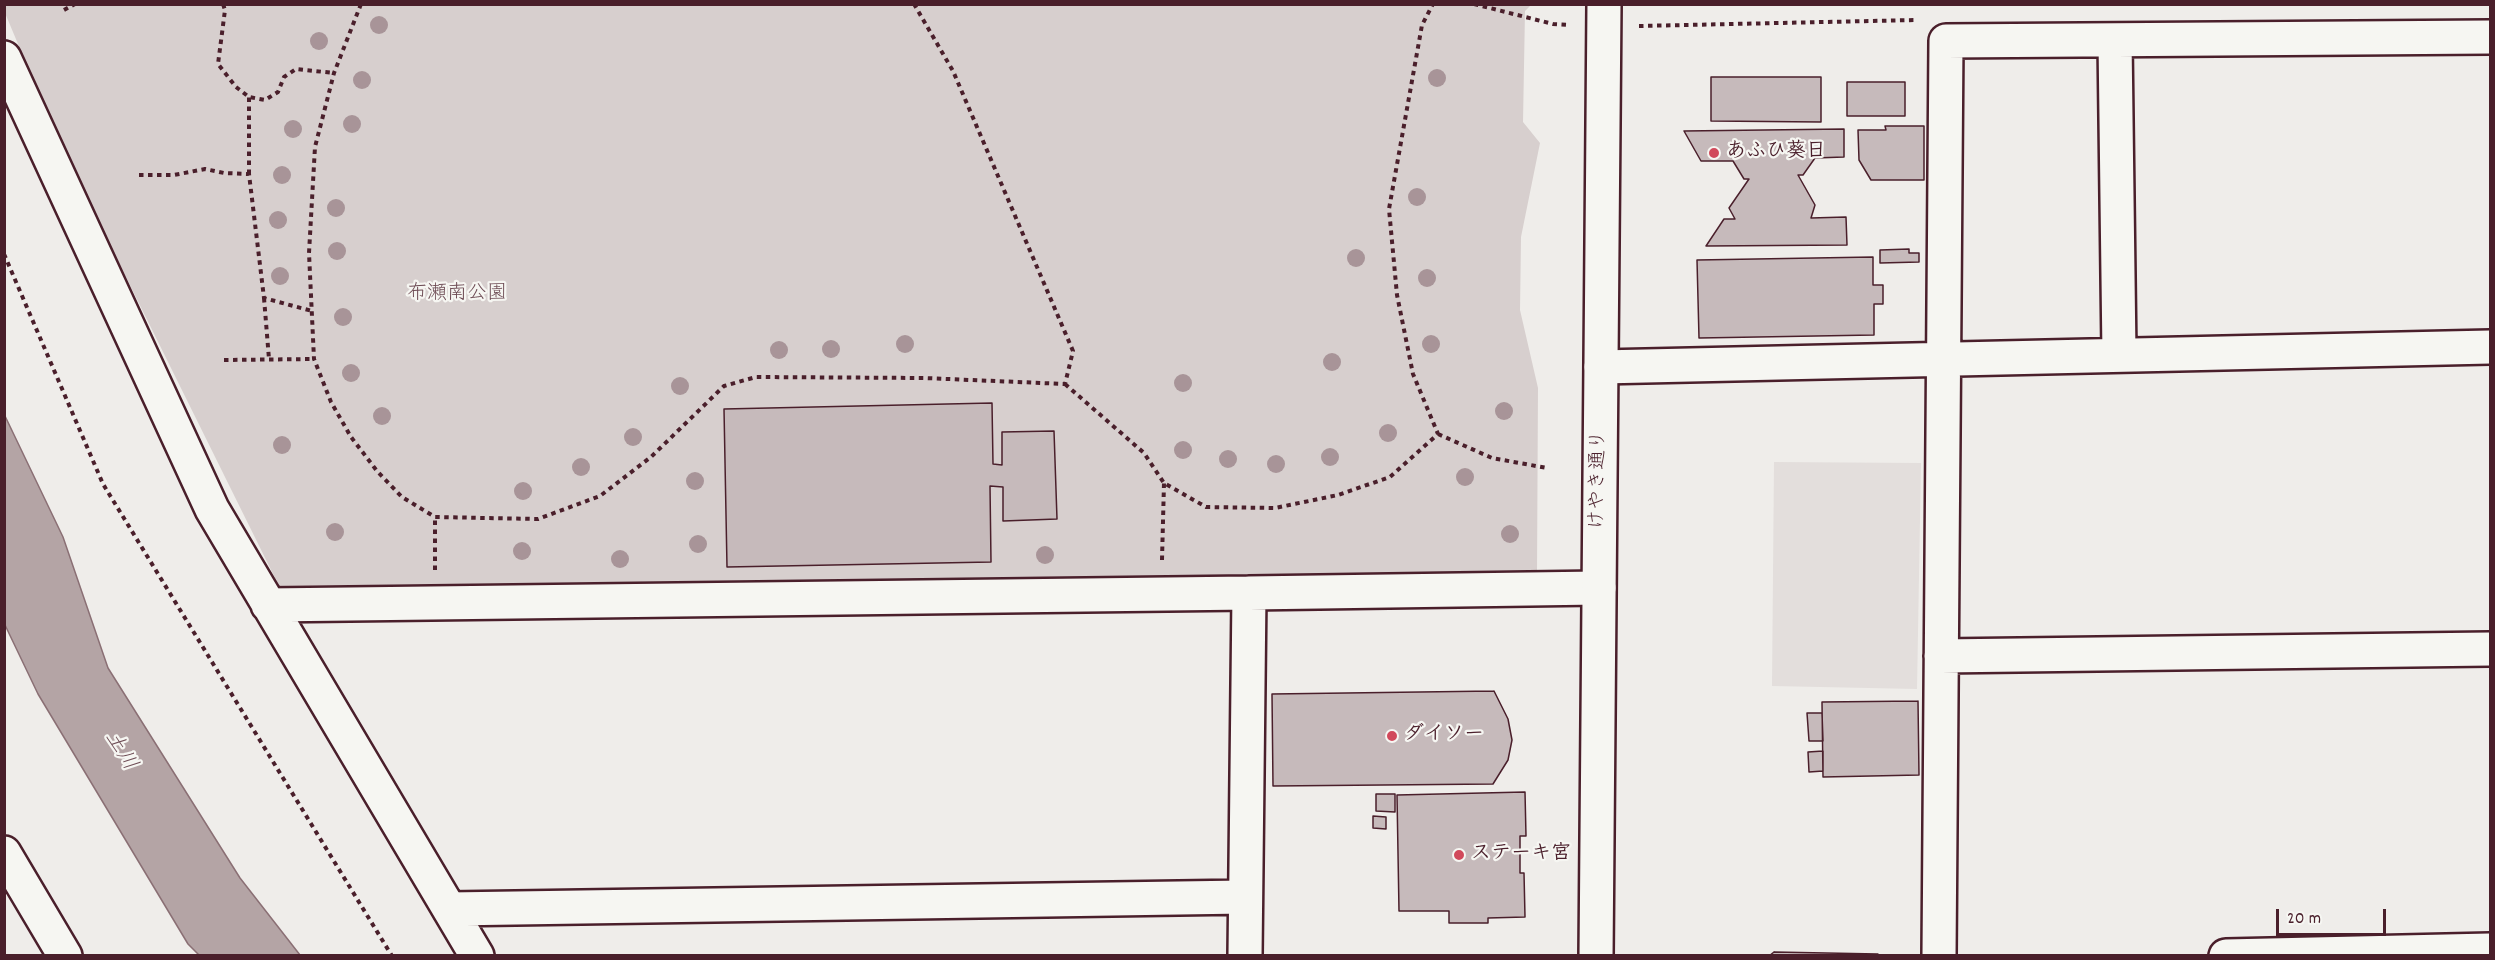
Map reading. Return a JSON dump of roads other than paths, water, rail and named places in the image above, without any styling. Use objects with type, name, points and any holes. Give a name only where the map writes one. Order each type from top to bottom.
[{"type":"street","name":"けやき通り","points":[[1596,956],[1604,4]]},
{"type":"street","points":[[1939,956],[1946,42],[2490,37]]},
{"type":"street","points":[[2115,40],[2119,355]]},
{"type":"street","points":[[4,58],[62,154],[171,389],[212,509],[477,956]]},
{"type":"street","points":[[1601,367],[2490,347]]},
{"type":"street","points":[[268,605],[1175,587],[1248,593],[1599,588]]},
{"type":"street","points":[[1245,956],[1248,593]]},
{"type":"street","points":[[1941,656],[2490,648]]},
{"type":"street","points":[[4,853],[64,956]]},
{"type":"street","points":[[449,909],[1245,897]]},
{"type":"street","points":[[2226,956],[2490,950]]},
{"type":"water","name":"土川","points":[[5,416],[63,537],[108,668],[240,878],[300,955],[199,955],[188,944],[38,694],[5,625]]},
{"type":"place","name":"あふひ葵日","points":[[1714,153]]},
{"type":"place","name":"ダイソー","points":[[1392,736]]},
{"type":"place","name":"ステーキ宮","points":[[1459,855]]},
{"type":"park label","name":"布瀬南公園","points":[[457,295]]}]
